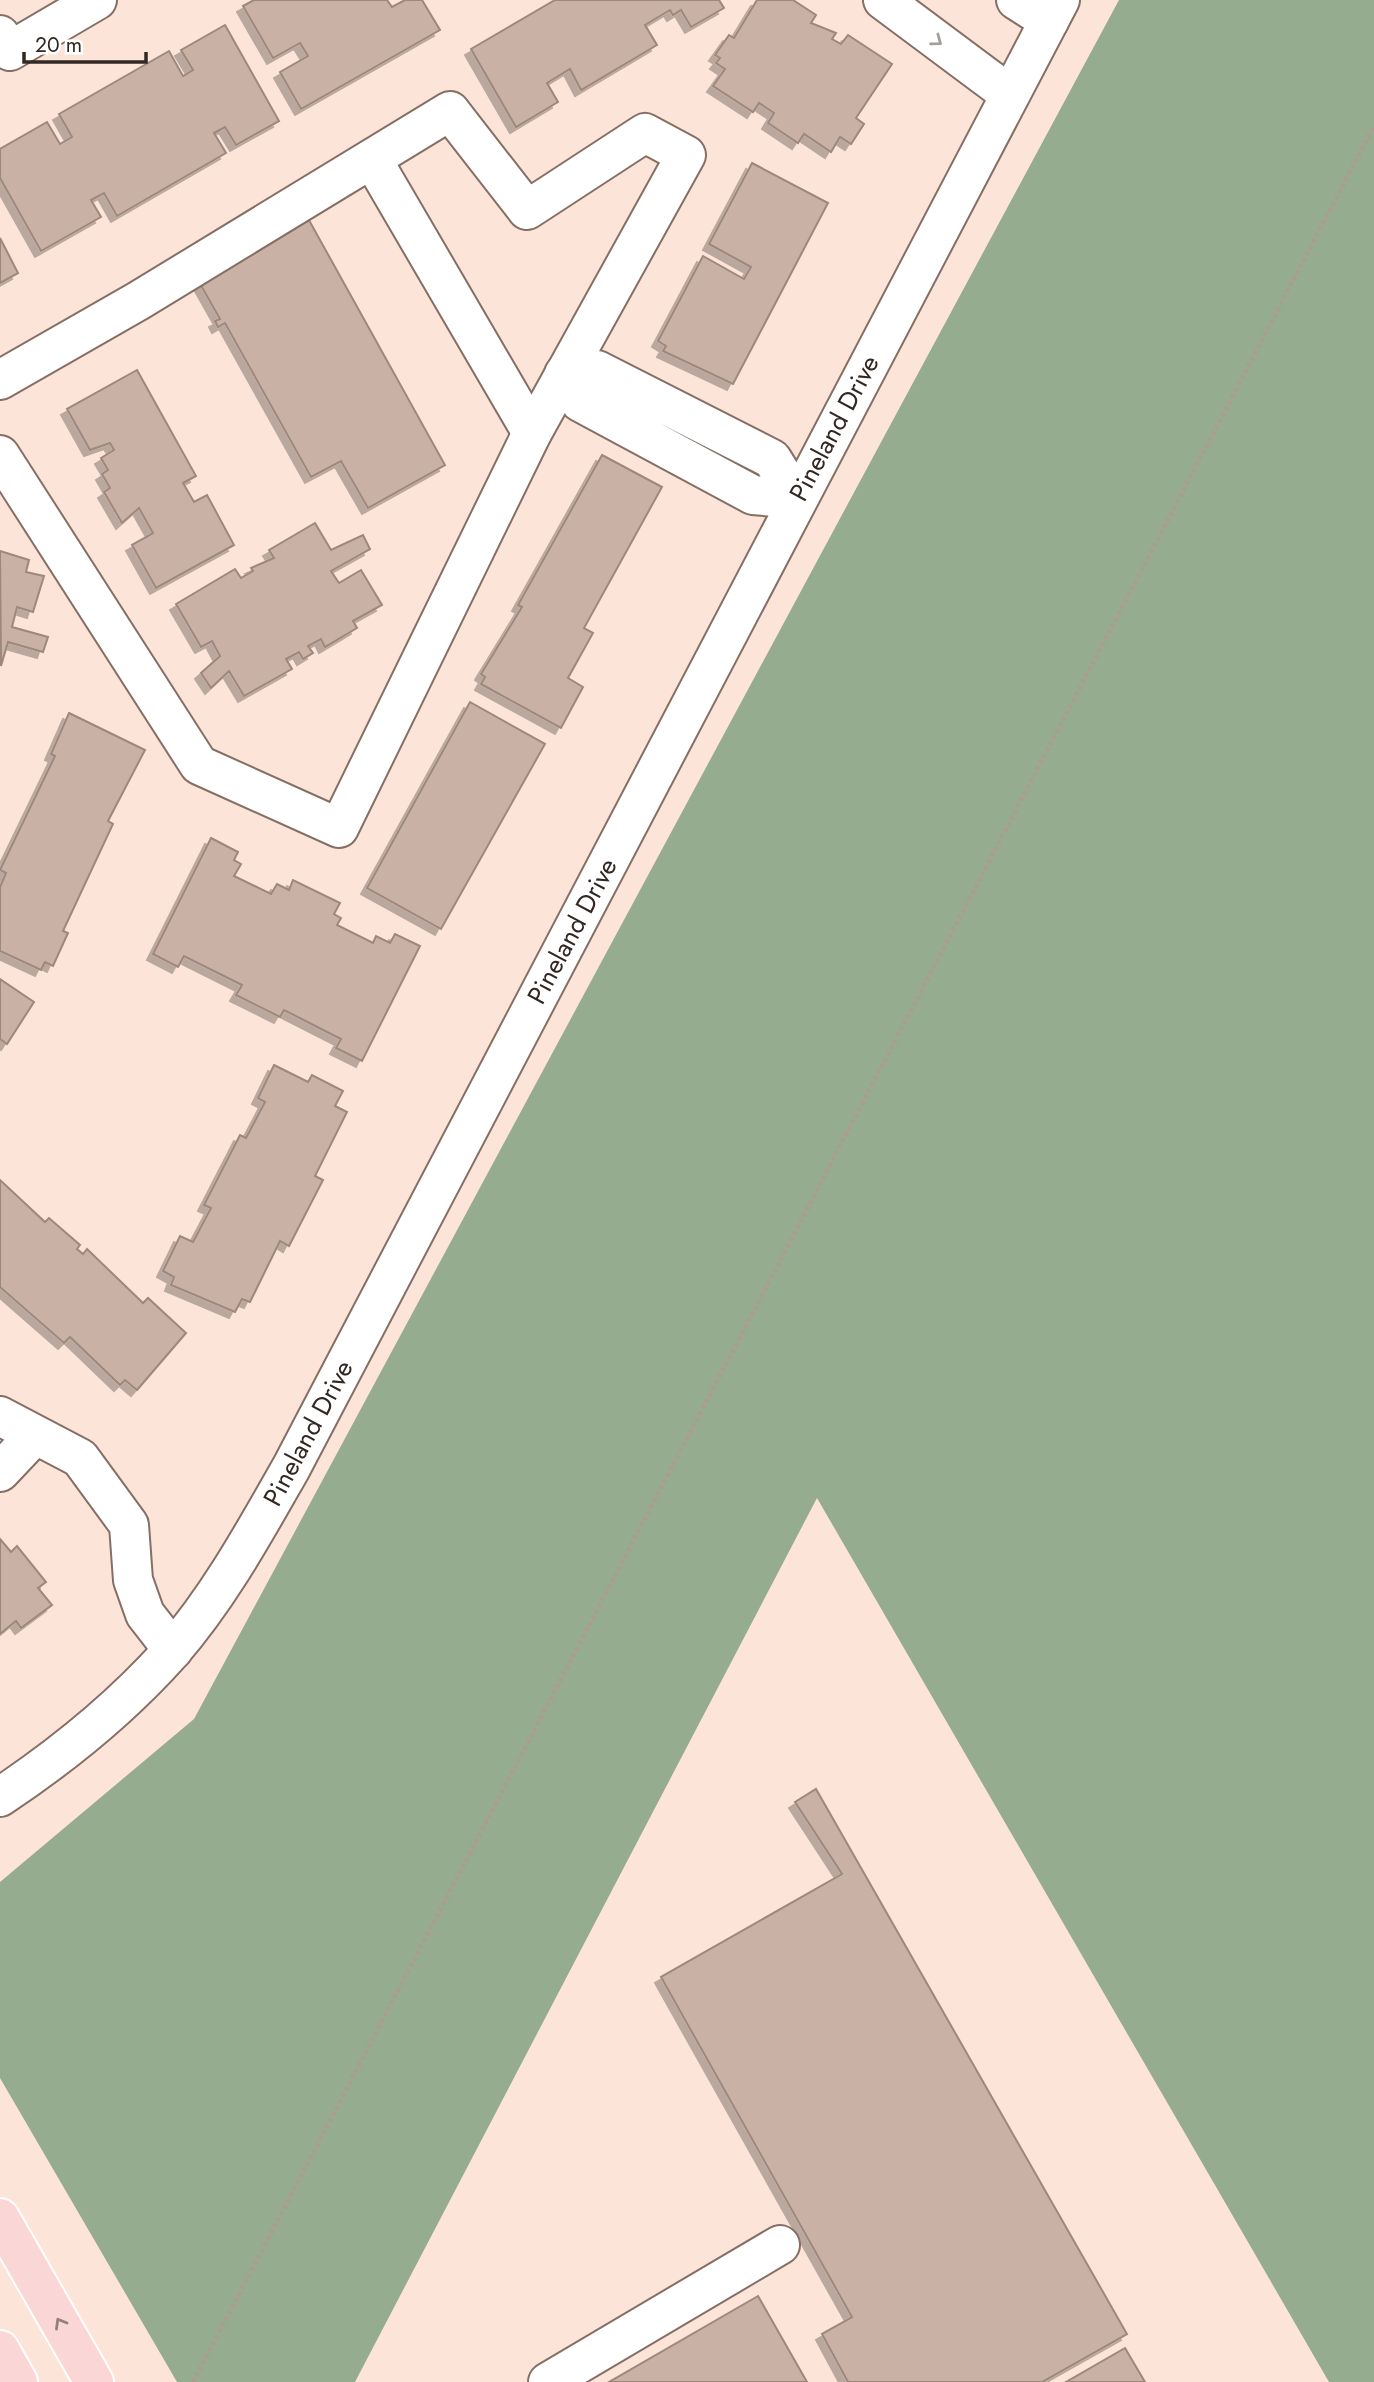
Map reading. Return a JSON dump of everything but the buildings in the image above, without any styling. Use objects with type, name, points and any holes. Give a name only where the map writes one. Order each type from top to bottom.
[{"type":"main road","points":[[0,2218],[93,2382]]},
{"type":"main road","points":[[0,2350],[18,2382]]},
{"type":"street","points":[[0,35],[10,51],[97,0]]},
{"type":"street","points":[[883,0],[1009,94]]},
{"type":"street","points":[[1016,0],[1054,11]]},
{"type":"street","name":"Pineland Drive","points":[[0,1797],[54,1761],[117,1707],[173,1650],[233,1568],[291,1468],[1054,11]]},
{"type":"street","points":[[0,380],[138,302],[450,111],[527,210],[645,133],[687,155],[532,433],[339,828],[199,765],[0,455]]},
{"type":"street","points":[[372,159],[532,433]]},
{"type":"street","points":[[564,374],[597,370],[772,459],[797,499]]},
{"type":"street","points":[[0,1416],[80,1458],[129,1525],[133,1580],[145,1614],[173,1650]]},
{"type":"street","points":[[0,1472],[36,1435]]},
{"type":"street","points":[[548,2382],[780,2245]]},
{"type":"path","points":[[193,2382],[1374,126]]},
{"type":"green space","points":[[1119,0],[1374,0],[1374,2382],[1329,2382],[817,1498],[355,2382],[177,2382],[0,2078],[0,1882],[194,1719]]}]
